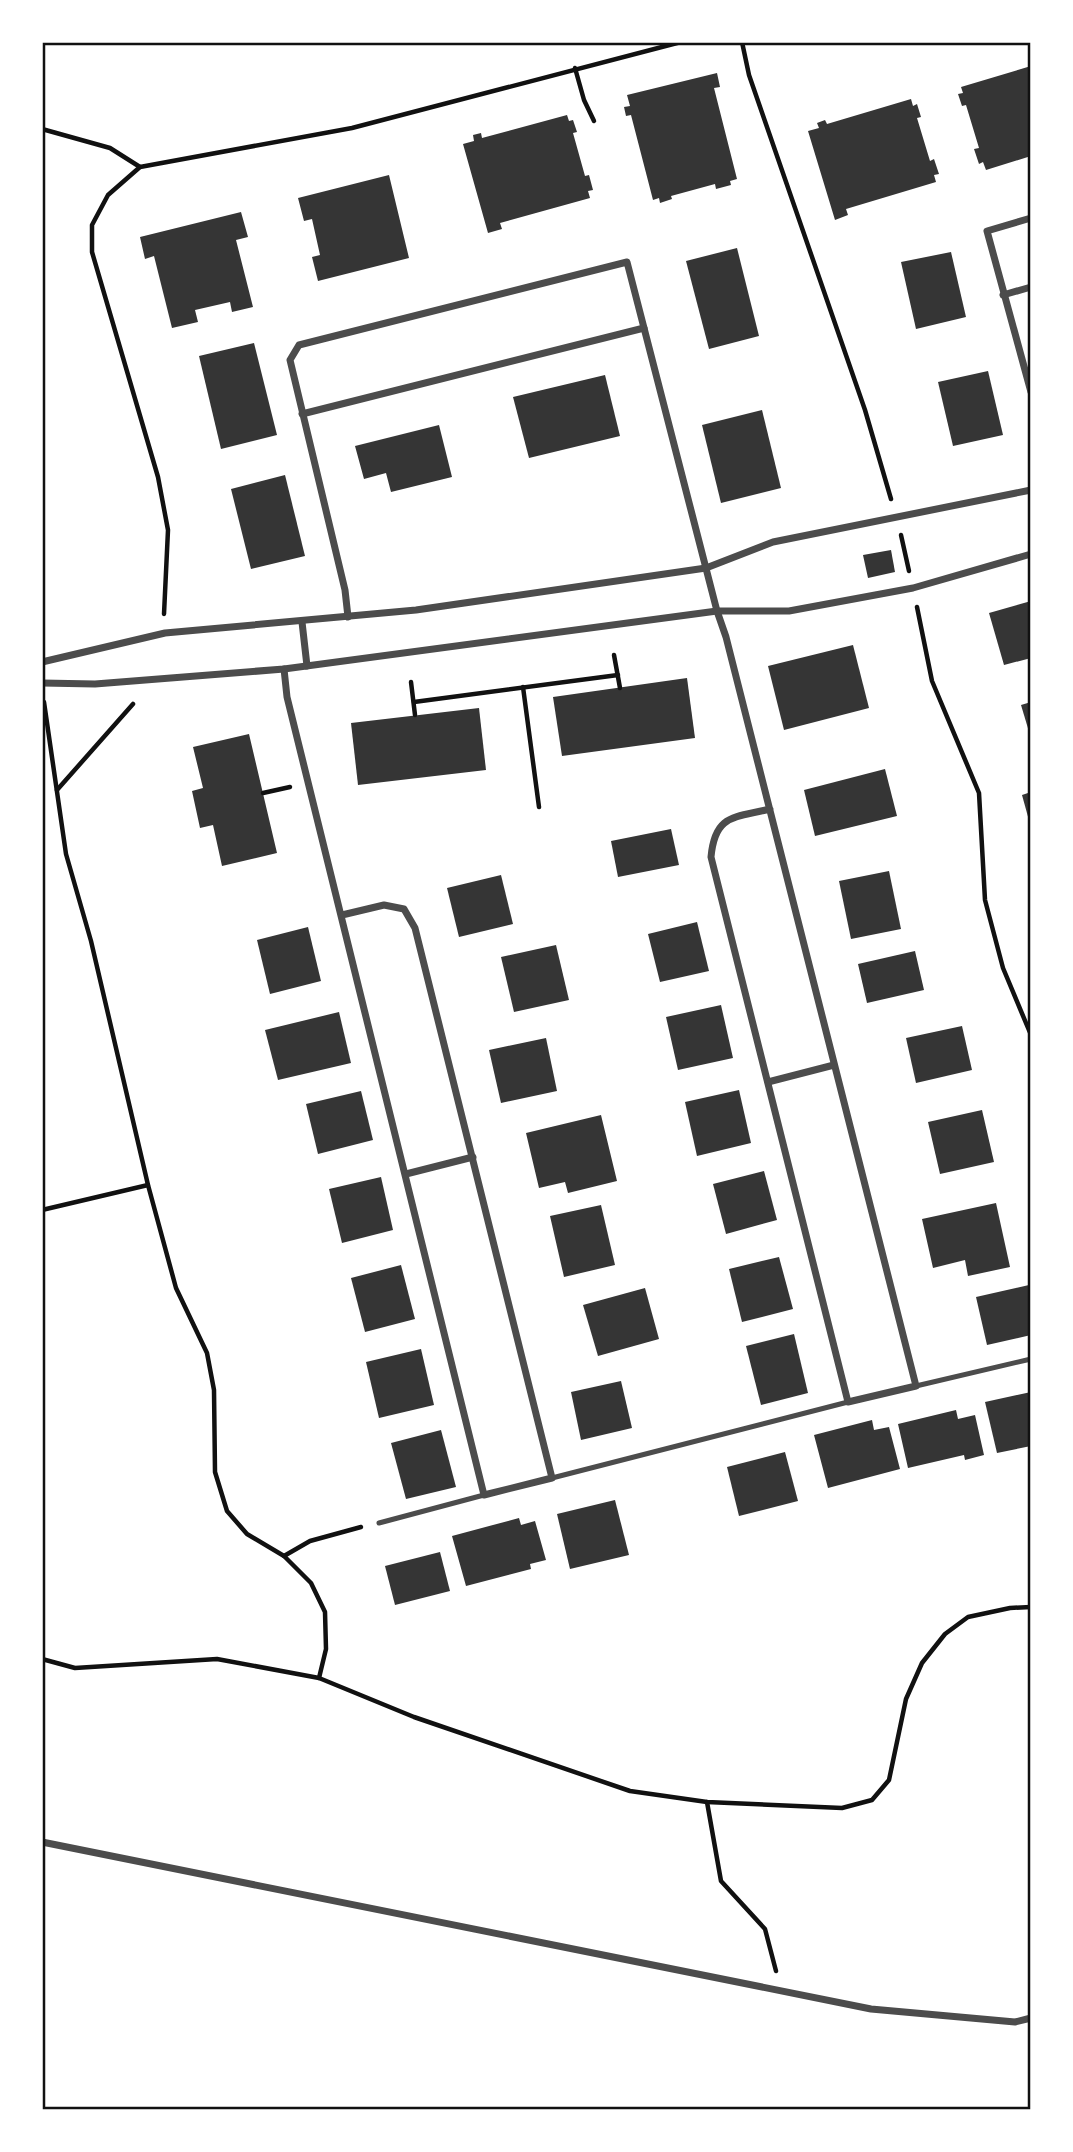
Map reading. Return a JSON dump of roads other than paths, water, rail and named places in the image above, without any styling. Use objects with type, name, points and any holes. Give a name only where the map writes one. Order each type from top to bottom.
[{"type":"street","points":[[1031,218],[987,231],[1031,392]]},
{"type":"street","points":[[348,617],[345,590],[290,360],[299,345],[627,262],[770,809],[916,1386],[848,1402],[711,857],[713,835],[726,820],[770,809]]},
{"type":"street","points":[[1003,295],[1031,287]]},
{"type":"street","points":[[302,414],[644,328]]},
{"type":"street","points":[[42,662],[165,633],[348,617],[706,568],[773,542],[1031,490]]},
{"type":"street","points":[[42,683],[95,684],[284,669],[717,611],[803,608],[913,588],[1005,564],[1031,554]]},
{"type":"street","points":[[302,622],[307,666]]},
{"type":"street","points":[[284,669],[287,697],[484,1495],[552,1478],[415,928],[404,909],[384,905],[342,915]]},
{"type":"street","points":[[768,1082],[834,1065]]},
{"type":"street","points":[[406,1174],[473,1157]]},
{"type":"street","points":[[42,1842],[871,2009],[1015,2022],[1031,2018]]},
{"type":"lane","points":[[916,1386],[1031,1359]]},
{"type":"lane","points":[[552,1478],[848,1402]]},
{"type":"lane","points":[[379,1523],[484,1495]]}]
